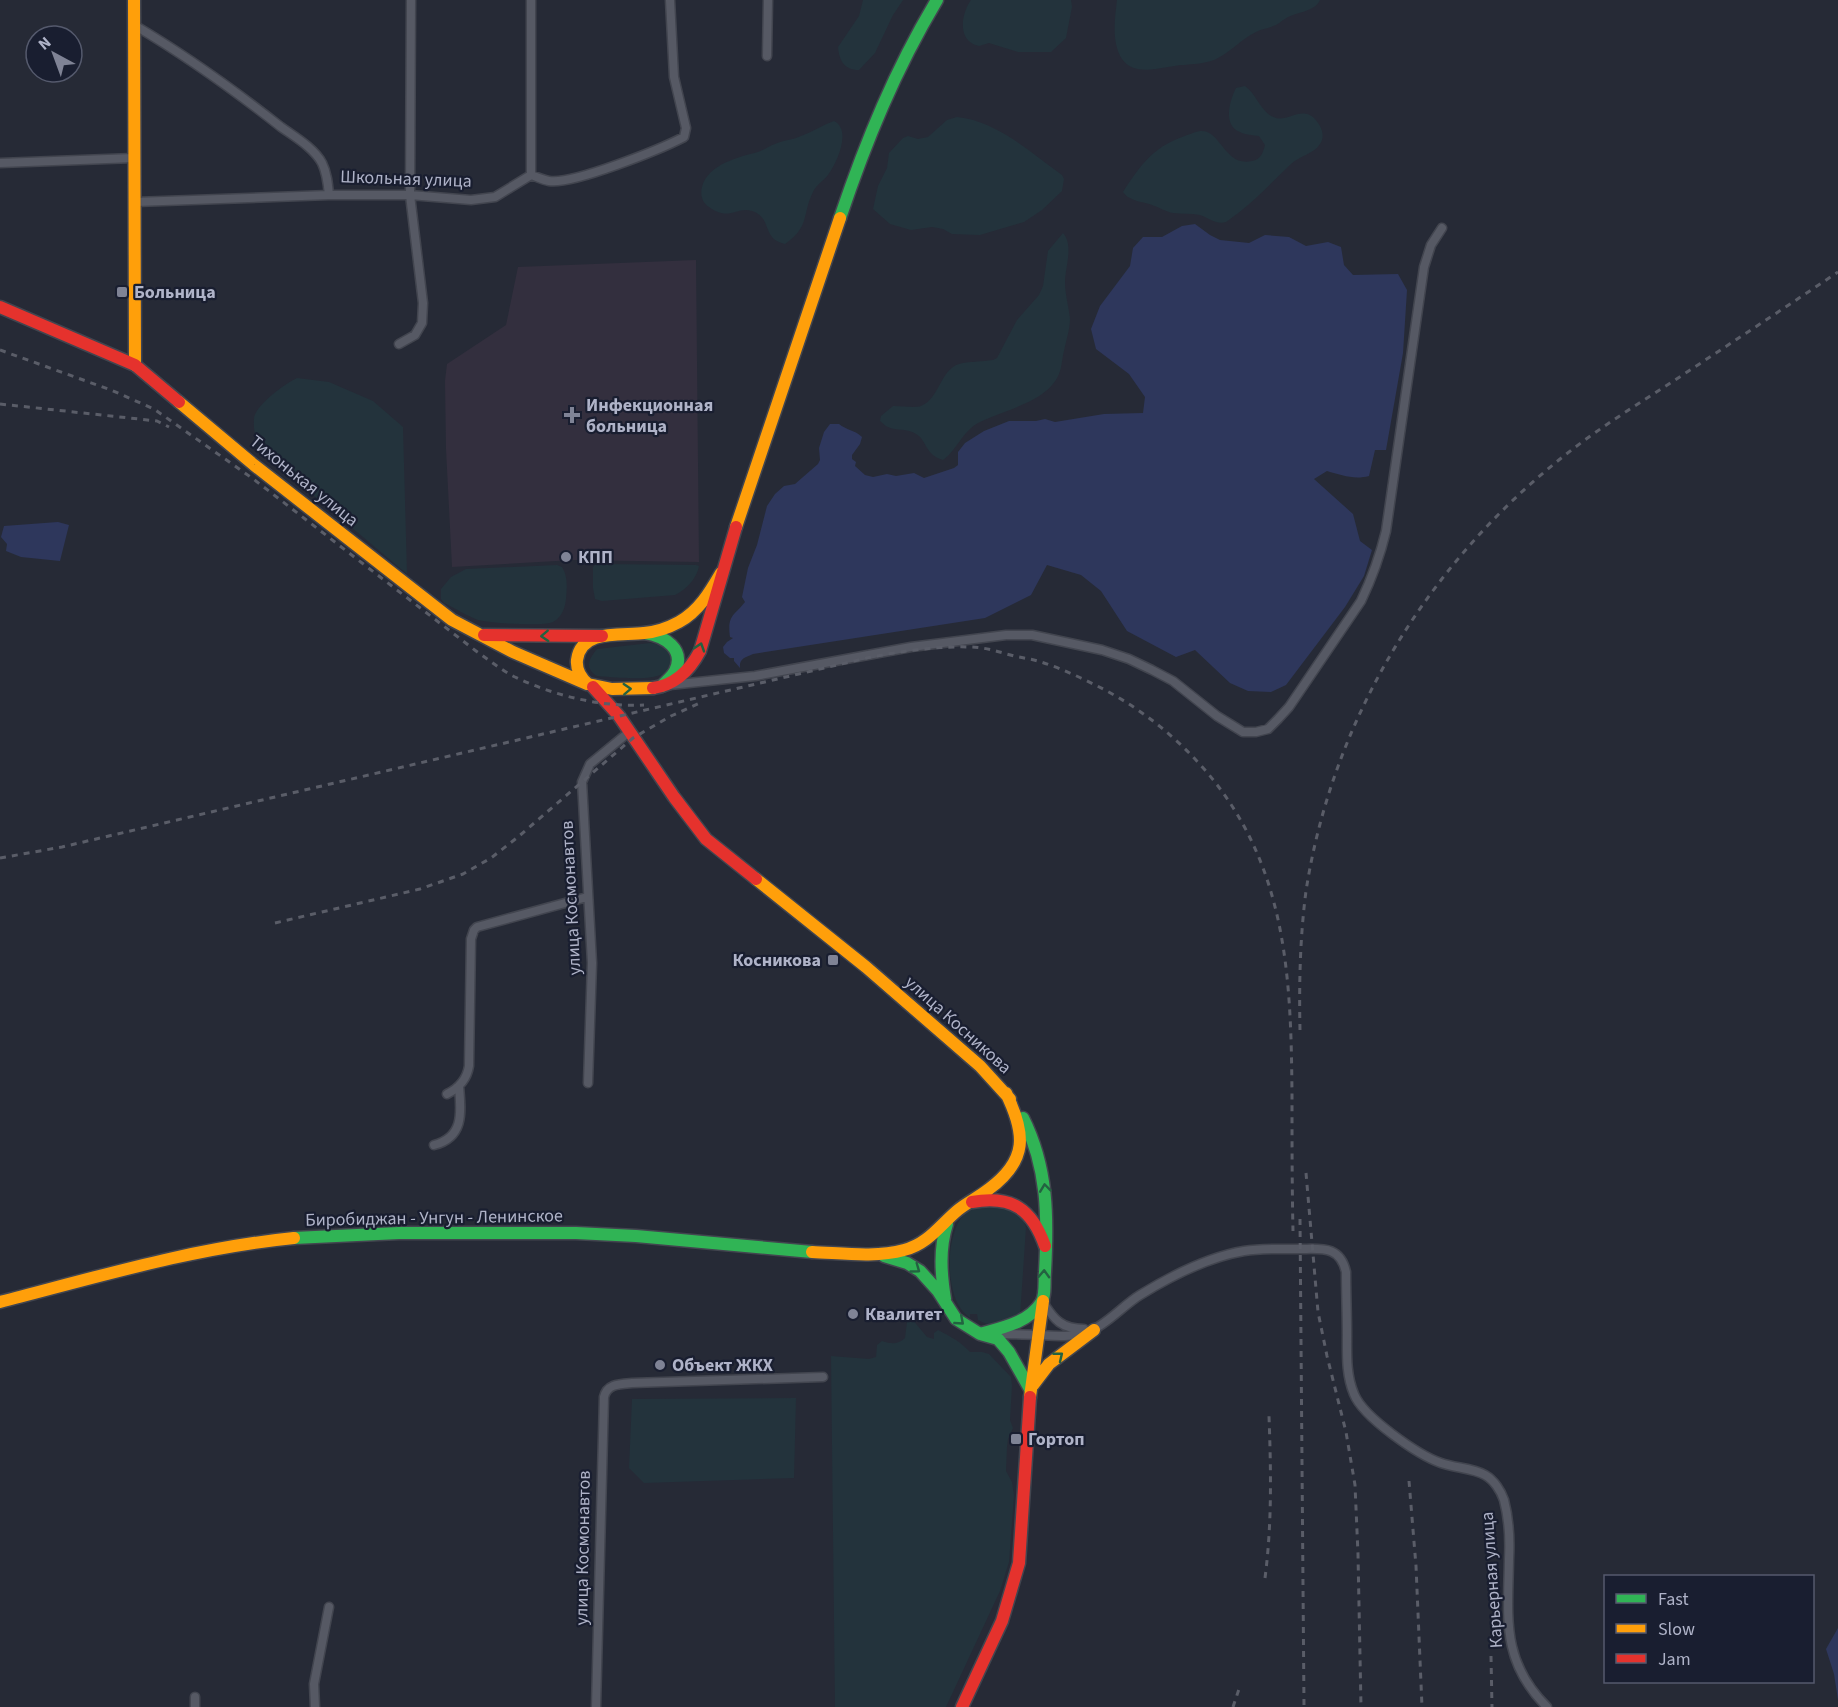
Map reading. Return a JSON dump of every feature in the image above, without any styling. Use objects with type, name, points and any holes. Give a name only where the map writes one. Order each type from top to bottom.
[{"type":"main road","points":[[134,0],[135,365]]},
{"type":"main road","points":[[603,636],[591,639],[580,650],[578,656],[577,668],[590,685],[611,690],[661,687],[683,674],[696,659],[721,573],[858,170],[890,84],[919,27],[937,0]]},
{"type":"main road","name":"Тихонькая улица","points":[[0,307],[135,365],[254,465],[452,620],[479,635],[590,685]]},
{"type":"main road","points":[[479,635],[526,637],[645,633],[674,625],[690,615],[704,601],[721,573]]},
{"type":"main road","points":[[645,633],[663,637],[671,643],[677,653],[675,670],[661,687]]},
{"type":"main road","name":"улица Косникова","points":[[590,685],[619,716],[674,797],[706,839],[866,967],[980,1066],[1006,1093],[1028,1126],[1040,1158],[1047,1198],[1043,1301],[1030,1389],[1019,1563],[1002,1621],[962,1707]]},
{"type":"main road","points":[[874,1254],[912,1248],[927,1240],[968,1203],[1005,1176],[1012,1167],[1022,1139],[1020,1126],[1006,1093]]},
{"type":"main road","points":[[968,1203],[992,1198],[1009,1202],[1024,1210],[1037,1224],[1045,1246]]},
{"type":"main road","points":[[946,1303],[942,1276],[942,1243],[946,1226],[951,1218]]},
{"type":"main road","name":"Биробиджан - Унгун - Ленинское","points":[[0,1302],[175,1257],[252,1243],[323,1235],[425,1232],[608,1234],[821,1253],[874,1254]]},
{"type":"main road","points":[[874,1254],[914,1266],[930,1281],[956,1320],[980,1334],[998,1339],[1009,1352],[1030,1389],[1049,1364],[1094,1330]]},
{"type":"main road","points":[[980,1334],[1024,1318],[1033,1313],[1043,1301]]},
{"type":"street","points":[[399,345],[415,335],[422,323],[423,303],[410,195],[411,0]]},
{"type":"street","points":[[531,0],[531,175],[551,181],[584,176],[684,137],[686,128],[674,77],[670,0]]},
{"type":"street","points":[[767,56],[768,0]]},
{"type":"street","name":"Школьная улица","points":[[134,25],[176,50],[310,149],[322,162],[328,179],[329,195]]},
{"type":"street","points":[[0,163],[134,158]]},
{"type":"street","name":"Школьная улица","points":[[135,202],[329,195],[410,195],[471,200],[495,196],[531,175]]},
{"type":"street","points":[[661,687],[755,676],[911,646],[1006,635],[1032,635],[1079,644],[1129,659],[1173,681],[1217,716],[1243,732],[1268,729],[1289,707],[1361,601],[1381,550],[1424,267],[1431,246],[1442,228]]},
{"type":"street","name":"улица Космонавтов","points":[[588,1083],[592,963],[582,782],[590,764],[629,732]]},
{"type":"street","points":[[447,1094],[459,1086],[469,1066],[471,939],[474,930],[477,927],[587,897]]},
{"type":"street","points":[[434,1145],[448,1139],[457,1127],[461,1110],[459,1086]]},
{"type":"street","name":"Карьерная улица","points":[[1094,1330],[1138,1296],[1188,1270],[1224,1256],[1252,1250],[1293,1249],[1325,1249],[1337,1255],[1344,1264],[1346,1272],[1348,1370],[1355,1397],[1361,1406],[1380,1424],[1426,1457],[1485,1475],[1500,1491],[1508,1525],[1508,1619],[1513,1655],[1530,1690],[1546,1707]]},
{"type":"street","points":[[1043,1301],[1052,1316],[1064,1326],[1094,1330]]},
{"type":"street","points":[[980,1334],[1038,1334],[1064,1337],[1094,1330]]},
{"type":"street","name":"улица Космонавтов","points":[[596,1707],[602,1445],[606,1390],[614,1385],[632,1383],[823,1377]]},
{"type":"street","points":[[315,1707],[314,1684],[329,1607]]},
{"type":"street","points":[[195,1696],[195,1707]]},
{"type":"shaded area","points":[[863,0],[903,0],[893,15],[875,53],[859,70],[854,70],[843,63],[838,47],[859,16]]},
{"type":"shaded area","points":[[971,0],[1071,0],[1072,7],[1066,38],[1051,52],[1018,52],[989,43],[979,46],[971,43],[964,33],[963,21]]},
{"type":"shaded area","points":[[1117,0],[1320,0],[1309,10],[1289,16],[1276,25],[1258,31],[1214,60],[1142,70],[1128,65],[1122,59],[1116,45]]},
{"type":"shaded area","points":[[1245,86],[1271,116],[1281,118],[1304,114],[1315,119],[1322,130],[1321,142],[1310,153],[1294,161],[1251,202],[1226,222],[1216,222],[1197,214],[1170,212],[1132,199],[1123,192],[1141,166],[1155,152],[1172,141],[1198,131],[1207,132],[1213,136],[1235,159],[1252,161],[1260,157],[1265,145],[1259,136],[1234,129],[1229,118],[1230,105],[1236,88]]},
{"type":"shaded area","points":[[957,117],[986,125],[1025,148],[1062,175],[1064,179],[1062,191],[1042,210],[1024,222],[980,235],[952,234],[932,227],[911,230],[890,224],[873,209],[878,186],[887,168],[889,153],[903,138],[928,137],[947,120]]},
{"type":"shaded area","points":[[834,121],[842,132],[839,155],[828,175],[813,192],[802,226],[785,244],[773,238],[763,218],[758,214],[746,210],[722,213],[709,207],[703,201],[701,196],[705,179],[717,167]]},
{"type":"shaded area","points":[[1063,233],[1068,244],[1065,282],[1070,323],[1060,371],[1053,384],[1034,399],[972,427],[943,460],[932,454],[916,434],[891,428],[880,421],[881,416],[893,406],[919,407],[927,402],[953,367],[963,363],[989,361],[997,358],[1017,320],[1039,295],[1043,286],[1048,251]]},
{"type":"shaded area","name":"Инфекционная больница","points":[[696,260],[699,562],[574,560],[452,567],[446,449],[447,364],[506,325],[518,267]]},
{"type":"shaded area","points":[[297,378],[329,382],[373,401],[403,427],[407,574],[257,448],[255,414],[271,395]]},
{"type":"shaded area","points":[[596,564],[699,566],[690,583],[675,595],[602,601],[595,599],[593,588],[593,567]]},
{"type":"shaded area","points":[[557,565],[562,567],[567,582],[565,606],[559,618],[553,622],[528,624],[478,620],[444,603],[441,599],[441,589],[451,577],[466,569]]},
{"type":"shaded area","points":[[650,643],[668,651],[671,664],[667,672],[658,676],[631,678],[597,676],[590,670],[590,660],[597,649]]},
{"type":"shaded area","points":[[999,1204],[1012,1210],[1026,1227],[1020,1317],[994,1325],[978,1320],[977,1314],[970,1314],[970,1318],[959,1306],[951,1281],[950,1253],[957,1226],[971,1208]]},
{"type":"shaded area","points":[[912,1319],[927,1337],[934,1339],[934,1333],[938,1330],[959,1342],[970,1352],[989,1354],[1011,1377],[1010,1420],[1013,1428],[1008,1439],[1006,1471],[1012,1482],[1014,1496],[1009,1562],[1000,1591],[946,1707],[835,1707],[831,1356],[869,1359],[876,1357],[877,1345],[882,1341],[894,1343],[905,1338],[907,1322]]},
{"type":"shaded area","points":[[796,1398],[794,1478],[644,1483],[629,1468],[632,1399]]},
{"type":"water","points":[[1195,224],[1220,240],[1249,243],[1265,235],[1289,237],[1306,246],[1328,242],[1341,247],[1344,265],[1353,275],[1398,274],[1407,290],[1403,353],[1386,450],[1375,450],[1369,476],[1353,477],[1327,471],[1314,479],[1353,514],[1360,541],[1372,550],[1364,576],[1345,607],[1286,685],[1271,692],[1248,691],[1230,683],[1195,650],[1176,657],[1127,631],[1101,591],[1081,575],[1047,565],[1031,595],[985,618],[753,654],[742,660],[740,668],[734,658],[724,653],[723,647],[733,638],[730,637],[729,630],[731,620],[745,602],[742,597],[748,568],[757,545],[767,506],[784,486],[795,484],[818,464],[819,448],[824,432],[830,424],[839,424],[862,437],[852,459],[856,462],[855,466],[865,475],[873,477],[914,473],[924,478],[954,468],[958,465],[958,452],[965,443],[984,431],[1009,421],[1045,419],[1055,422],[1104,414],[1143,413],[1145,397],[1129,374],[1096,349],[1091,329],[1100,306],[1130,266],[1133,248],[1143,237],[1162,237],[1182,226]]},
{"type":"water","points":[[58,522],[69,525],[60,561],[21,557],[6,551],[7,544],[1,537],[4,526]]},
{"type":"water","points":[[1838,1628],[1838,1700],[1834,1674],[1826,1649]]},
{"type":"railway","points":[[1300,1030],[1300,960],[1304,908],[1319,829],[1337,768],[1361,710],[1391,655],[1425,602],[1464,552],[1507,506],[1554,464],[1612,421],[1838,272]]},
{"type":"railway","points":[[0,350],[111,390],[154,409],[252,478],[476,651],[510,674],[546,690],[578,699],[611,704],[644,705]]},
{"type":"railway","points":[[0,404],[157,421],[169,427]]},
{"type":"railway","points":[[0,858],[62,847],[871,657],[920,649],[970,647],[1038,661],[1066,671],[1107,691],[1171,736],[1205,770],[1232,806],[1253,844],[1268,883],[1279,924],[1286,965],[1290,1007],[1293,1231]]},
{"type":"railway","points":[[275,923],[420,889],[463,874],[491,858],[518,837],[633,738],[671,716],[702,702]]},
{"type":"railway","points":[[1306,1173],[1318,1312],[1346,1432],[1355,1485],[1361,1707]]},
{"type":"railway","points":[[1300,1219],[1304,1707]]},
{"type":"railway","points":[[1265,1578],[1269,1538],[1269,1416]]},
{"type":"railway","points":[[1409,1481],[1416,1566],[1422,1707]]},
{"type":"railway","points":[[1491,1656],[1492,1707]]},
{"type":"railway","points":[[1233,1707],[1239,1689]]},
{"type":"traffic: fast","points":[[840,218],[882,106],[937,0]]},
{"type":"traffic: fast","points":[[645,633],[666,641],[678,656],[675,671],[662,686]]},
{"type":"traffic: fast","points":[[884,1256],[907,1263],[920,1271],[938,1291],[956,1319],[980,1334],[1014,1324],[1036,1310],[1043,1300],[1044,1292],[1046,1212],[1042,1174],[1023,1118]]},
{"type":"traffic: fast","points":[[945,1299],[942,1262],[947,1224]]},
{"type":"traffic: fast","points":[[294,1238],[399,1233],[576,1233],[636,1236],[812,1252]]},
{"type":"traffic: fast","points":[[980,1334],[998,1339],[1009,1352],[1030,1389]]},
{"type":"traffic: slow","points":[[134,0],[135,365]]},
{"type":"traffic: slow","points":[[736,527],[840,218]]},
{"type":"traffic: slow","points":[[179,402],[254,465],[452,620],[513,652],[587,684]]},
{"type":"traffic: slow","points":[[653,688],[612,689],[588,684],[577,667],[580,650],[594,638],[615,634],[653,632],[679,622],[698,607],[721,573]]},
{"type":"traffic: slow","points":[[756,879],[866,967],[980,1066],[1010,1099]]},
{"type":"traffic: slow","points":[[812,1252],[870,1254],[904,1250],[927,1239],[958,1210],[989,1189],[1011,1168],[1020,1146],[1017,1121],[1006,1093]]},
{"type":"traffic: slow","points":[[0,1302],[182,1256],[294,1238]]},
{"type":"traffic: slow","points":[[1030,1397],[1043,1301]]},
{"type":"traffic: slow","points":[[1033,1385],[1049,1364],[1094,1330]]},
{"type":"traffic: jam","points":[[0,307],[135,365],[179,402]]},
{"type":"traffic: jam","points":[[653,688],[668,684],[681,676],[700,651],[736,527]]},
{"type":"traffic: jam","points":[[484,635],[602,636]]},
{"type":"traffic: jam","points":[[593,687],[619,716],[674,797],[706,839],[756,879]]},
{"type":"traffic: jam","points":[[972,1202],[998,1201],[1019,1208],[1034,1223],[1045,1246]]},
{"type":"traffic: jam","points":[[962,1707],[1002,1621],[1019,1563],[1030,1397]]},
{"type":"place","name":"Больница","points":[[122,292]]},
{"type":"place","name":"Инфекционная больница","points":[[572,415]]},
{"type":"place","name":"КПП","points":[[566,557]]},
{"type":"place","name":"Косникова","points":[[833,960]]},
{"type":"place","name":"Квалитет","points":[[853,1314]]},
{"type":"place","name":"Объект ЖКХ","points":[[660,1365]]},
{"type":"place","name":"Гортоп","points":[[1016,1439]]}]
